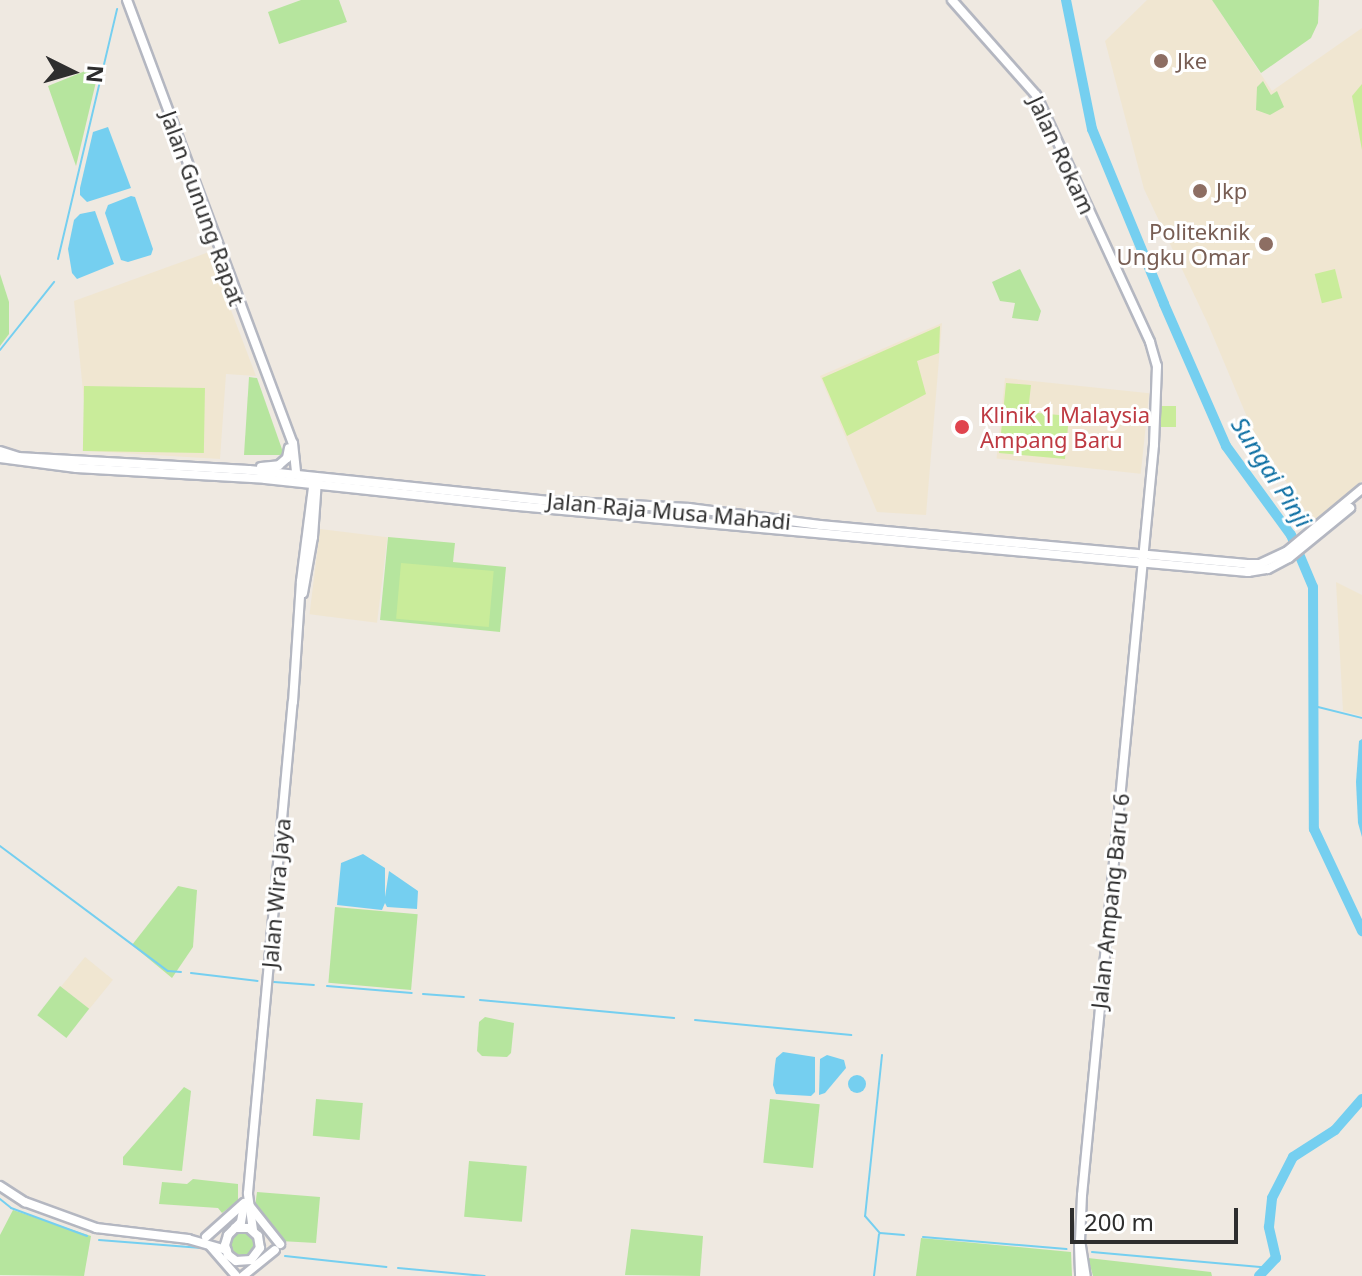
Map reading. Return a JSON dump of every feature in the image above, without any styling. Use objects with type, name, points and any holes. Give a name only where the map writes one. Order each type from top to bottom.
[{"type":"main road","name":"Jalan Gunung Rapat","points":[[127,0],[280,416],[289,448],[290,476]]},
{"type":"main road","name":"Jalan Rokam","points":[[952,0],[1036,95],[1143,328]]},
{"type":"main road","name":"Jalan Ampang Baru 6","points":[[1083,1276],[1077,1261],[1087,1136],[1143,559],[1157,366],[1143,328]]},
{"type":"main road","name":"Jalan Gunung Rapat","points":[[280,416],[293,443],[290,476]]},
{"type":"main road","points":[[249,470],[279,465],[287,458],[289,448]]},
{"type":"main road","name":"Jalan Raja Musa Mahadi","points":[[0,451],[36,458],[249,470],[316,482],[733,523],[1143,559],[1260,564],[1287,555],[1362,496]]},
{"type":"main road","name":"Jalan Raja Musa Mahadi","points":[[0,458],[76,468],[290,476],[316,482],[734,513],[1143,559]]},
{"type":"main road","name":"Jalan Wira Jaya","points":[[231,1232],[241,1222],[247,1204],[302,594],[316,482]]},
{"type":"main road","name":"Jalan Raja Musa Mahadi","points":[[1310,539],[1362,489]]},
{"type":"main road","points":[[667,509],[724,516],[733,523],[820,525]]},
{"type":"main road","points":[[0,1186],[25,1202],[96,1228],[206,1240],[231,1232],[253,1230],[260,1248],[255,1257],[241,1261]]},
{"type":"main road","points":[[206,1240],[247,1204],[277,1247],[239,1276]]},
{"type":"main road","name":"Jalan Wira Jaya","points":[[247,1204],[253,1230]]},
{"type":"main road","points":[[226,1250],[231,1232]]},
{"type":"main road","points":[[206,1240],[241,1261]]},
{"type":"main road","points":[[206,1240],[239,1276]]},
{"type":"main road","name":"Jalan Ampang Baru 6","points":[[1080,1240],[1083,1276]]},
{"type":"main road","points":[[239,1276],[241,1261]]},
{"type":"shaded area","name":"Politeknik Ungku Omar","points":[[1147,0],[1212,0],[1272,91],[1362,28],[1362,481],[1314,523],[1255,436],[1208,324],[1144,189],[1105,41]]},
{"type":"shaded area","points":[[209,252],[256,376],[226,374],[220,459],[89,451],[74,301]]},
{"type":"shaded area","points":[[942,323],[926,515],[877,512],[820,376]]},
{"type":"shaded area","points":[[1005,378],[1149,393],[1141,474],[997,459]]},
{"type":"shaded area","points":[[320,529],[387,537],[377,623],[310,614]]},
{"type":"shaded area","points":[[1336,582],[1362,595],[1362,716],[1343,711]]},
{"type":"shaded area","points":[[85,957],[113,980],[89,1009],[61,987]]},
{"type":"green space","points":[[301,0],[339,0],[347,22],[279,44],[268,12]]},
{"type":"green space","points":[[1212,0],[1319,0],[1318,23],[1311,38],[1261,73]]},
{"type":"green space","points":[[100,65],[76,166],[48,86]]},
{"type":"green space","points":[[1263,81],[1271,95],[1277,91],[1284,107],[1270,115],[1256,110],[1257,87]]},
{"type":"green space","points":[[1362,84],[1362,150],[1352,96]]},
{"type":"green space","points":[[1020,269],[1041,311],[1038,321],[1012,318],[1015,303],[1000,301],[992,282]]},
{"type":"green space","points":[[1335,269],[1342,298],[1322,303],[1315,274]]},
{"type":"green space","points":[[0,274],[9,302],[9,334],[0,346]]},
{"type":"green space","points":[[940,326],[939,353],[917,361],[926,394],[847,436],[822,378]]},
{"type":"green space","points":[[249,377],[257,378],[284,455],[244,455]]},
{"type":"green space","points":[[1006,383],[1031,385],[1028,412],[1069,416],[1065,459],[999,453]]},
{"type":"green space","points":[[84,386],[205,388],[204,453],[83,451]]},
{"type":"green space","points":[[1161,406],[1176,406],[1176,427],[1161,427]]},
{"type":"green space","points":[[388,537],[455,543],[453,562],[506,567],[500,632],[380,620]]},
{"type":"green space","points":[[401,563],[494,571],[489,627],[396,619]]},
{"type":"green space","points":[[178,886],[197,890],[193,947],[172,978],[132,945]]},
{"type":"green space","points":[[335,907],[418,914],[411,990],[328,983]]},
{"type":"green space","points":[[60,986],[89,1009],[66,1038],[37,1015]]},
{"type":"green space","points":[[485,1017],[514,1023],[511,1053],[507,1057],[482,1056],[477,1051],[479,1022]]},
{"type":"green space","points":[[184,1087],[191,1091],[182,1171],[123,1165],[123,1157]]},
{"type":"green space","points":[[316,1099],[363,1103],[360,1140],[313,1136]]},
{"type":"green space","points":[[770,1099],[820,1104],[813,1168],[763,1163]]},
{"type":"green space","points":[[469,1161],[527,1166],[522,1222],[464,1217]]},
{"type":"green space","points":[[193,1179],[238,1184],[238,1201],[222,1213],[218,1208],[159,1204],[162,1182],[187,1184]]},
{"type":"green space","points":[[257,1192],[320,1197],[316,1243],[280,1241],[255,1207]]},
{"type":"green space","points":[[13,1210],[91,1236],[84,1276],[0,1275],[0,1235]]},
{"type":"green space","points":[[631,1229],[703,1236],[700,1276],[625,1275]]},
{"type":"green space","points":[[242,1230],[252,1234],[256,1244],[252,1254],[242,1258],[232,1254],[228,1244],[232,1234]]},
{"type":"green space","points":[[921,1238],[1071,1252],[1072,1276],[916,1276]]},
{"type":"green space","points":[[1088,1258],[1211,1272],[1212,1276],[1093,1276]]},
{"type":"water","points":[[108,127],[131,188],[87,202],[80,195],[80,188],[93,132]]},
{"type":"water","points":[[135,197],[153,249],[151,255],[128,262],[121,260],[105,213],[108,205]]},
{"type":"water","points":[[95,211],[114,264],[77,279],[72,273],[68,249],[74,220],[80,214]]},
{"type":"water","points":[[1362,739],[1362,837],[1358,823],[1356,782],[1359,741]]},
{"type":"water","points":[[363,854],[385,868],[385,897],[389,871],[418,891],[417,909],[387,907],[385,903],[382,910],[337,905],[341,863]]},
{"type":"water","points":[[783,1052],[815,1057],[815,1092],[811,1096],[776,1094],[773,1085],[776,1058]]},
{"type":"water","points":[[827,1055],[844,1060],[846,1068],[825,1093],[819,1095],[820,1059]]},
{"type":"water","points":[[857,1075],[866,1084],[857,1093],[848,1084]]},
{"type":"waterway","name":"Sungai Pinji","points":[[1066,0],[1092,129],[1164,304],[1226,446],[1291,535],[1313,587],[1314,829],[1362,931]]},
{"type":"waterway","points":[[58,259],[117,9]]},
{"type":"waterway","points":[[0,350],[54,282]]},
{"type":"waterway","points":[[1314,706],[1362,718]]},
{"type":"waterway","points":[[0,846],[168,971],[181,972]]},
{"type":"waterway","points":[[191,973],[258,981]]},
{"type":"waterway","points":[[274,982],[314,985]]},
{"type":"waterway","points":[[327,986],[412,993]]},
{"type":"waterway","points":[[423,994],[464,997]]},
{"type":"waterway","points":[[480,1000],[674,1018]]},
{"type":"waterway","points":[[695,1020],[851,1035]]},
{"type":"waterway","points":[[882,1055],[865,1216],[880,1233],[904,1235]]},
{"type":"waterway","name":"Sungai Pinji","points":[[1259,1276],[1276,1258],[1269,1227],[1272,1198],[1293,1157],[1335,1130],[1362,1099]]},
{"type":"waterway","points":[[0,1199],[11,1208],[87,1236]]},
{"type":"waterway","points":[[874,1276],[879,1234]]},
{"type":"waterway","points":[[923,1237],[1067,1249]]},
{"type":"waterway","points":[[99,1240],[202,1248]]},
{"type":"waterway","points":[[1092,1252],[1271,1268]]},
{"type":"waterway","points":[[285,1256],[386,1267]]},
{"type":"waterway","points":[[398,1268],[485,1276]]},
{"type":"place","name":"Jke","points":[[1161,61]]},
{"type":"place","name":"Jkp","points":[[1200,191]]},
{"type":"place","name":"Politeknik Ungku Omar","points":[[1266,244]]},
{"type":"place","name":"Klinik 1 Malaysia Ampang Baru","points":[[962,427]]}]
